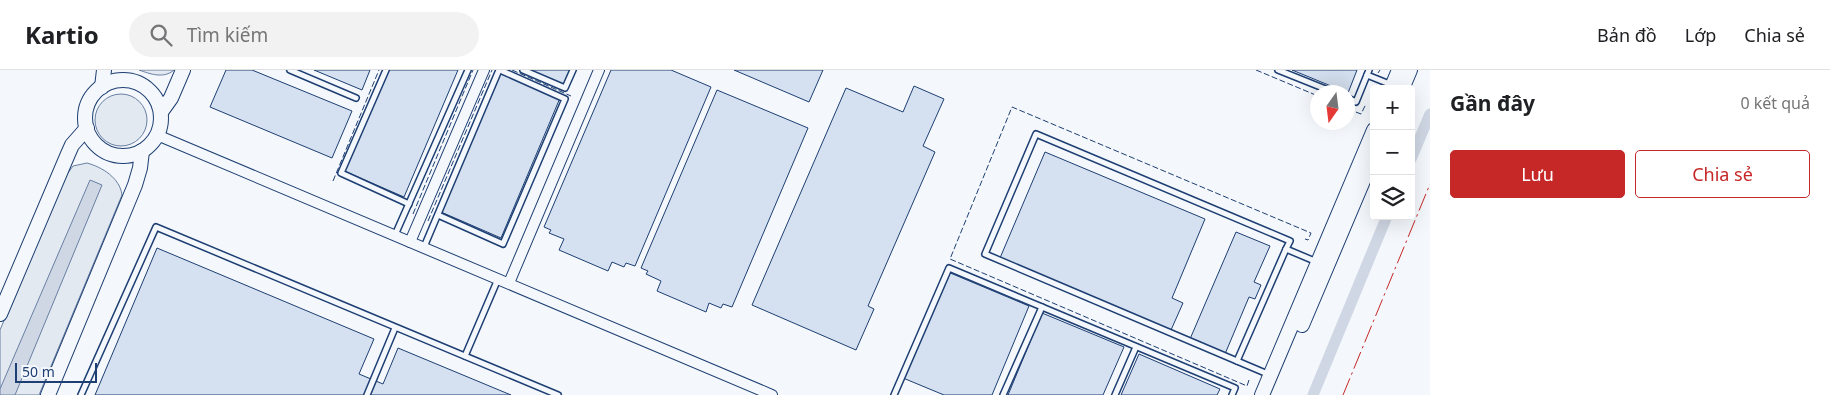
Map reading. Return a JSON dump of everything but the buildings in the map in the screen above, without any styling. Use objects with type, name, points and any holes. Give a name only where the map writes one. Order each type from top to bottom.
[{"type":"main road","points":[[102,87],[104,70]]},
{"type":"main road","points":[[161,112],[171,98],[183,70]]},
{"type":"main road","points":[[1396,85],[1399,70]]},
{"type":"main road","points":[[1398,85],[1410,70]]},
{"type":"main road","points":[[121,81],[139,84],[153,95],[161,112],[161,122],[157,135],[149,146],[142,151],[124,156],[108,152],[95,142],[87,128],[88,104],[102,87],[109,83],[121,81]]},
{"type":"main road","points":[[0,314],[72,145],[87,128]]},
{"type":"main road","points":[[1262,395],[1370,140]]},
{"type":"main road","points":[[48,395],[135,185],[142,151]]},
{"type":"main road","points":[[1272,395],[1370,165]]},
{"type":"street","points":[[410,242],[484,70]]},
{"type":"street","points":[[509,283],[599,70]]},
{"type":"street","points":[[157,135],[772,395]]},
{"type":"lane","points":[[290,70],[356,98]]},
{"type":"lane","points":[[386,70],[341,174],[409,204]]},
{"type":"lane","points":[[395,235],[468,70]]},
{"type":"lane","points":[[424,248],[499,70],[566,99],[504,244],[438,215]]},
{"type":"lane","points":[[523,70],[565,88],[573,70]]},
{"type":"lane","points":[[1278,70],[1316,85]]},
{"type":"lane","points":[[1355,102],[1368,72],[1390,85]]},
{"type":"lane","points":[[1237,361],[1290,241],[1036,134],[984,254],[1270,375]]},
{"type":"lane","points":[[81,395],[156,227],[558,395]]},
{"type":"lane","points":[[1286,249],[1318,263]]},
{"type":"lane","points":[[894,395],[949,268],[1235,388],[1232,395]]},
{"type":"lane","points":[[466,356],[498,278]]},
{"type":"lane","points":[[1003,395],[1042,307]]},
{"type":"lane","points":[[367,395],[395,328]]},
{"type":"lane","points":[[1115,395],[1136,347]]},
{"type":"shaded area","points":[[139,70],[174,70],[161,75]]},
{"type":"shaded area","points":[[121,94],[131,96],[139,102],[145,110],[147,120],[145,130],[139,138],[131,144],[121,146],[111,144],[103,138],[97,130],[95,120],[97,110],[103,102],[111,96]]},
{"type":"shaded area","points":[[87,163],[99,167],[114,178],[121,189],[122,195],[39,395],[0,395],[0,330],[65,177],[73,166]]},
{"type":"shaded area","points":[[90,180],[102,185],[15,395],[0,395],[0,389]]},
{"type":"waterway","points":[[1415,150],[1430,114]]},
{"type":"waterway","points":[[1313,395],[1385,220]]},
{"type":"fence","points":[[333,181],[379,70]]},
{"type":"fence","points":[[413,214],[473,70]]},
{"type":"fence","points":[[428,221],[492,70]]},
{"type":"fence","points":[[512,70],[571,96]]},
{"type":"fence","points":[[1256,70],[1310,93]]},
{"type":"fence","points":[[1355,112],[1361,114],[1366,104]]},
{"type":"fence","points":[[1249,380],[1247,386],[950,259],[1012,107],[1311,233],[1308,240],[1305,239]]},
{"type":"power","points":[[1343,395],[1430,184]]}]
